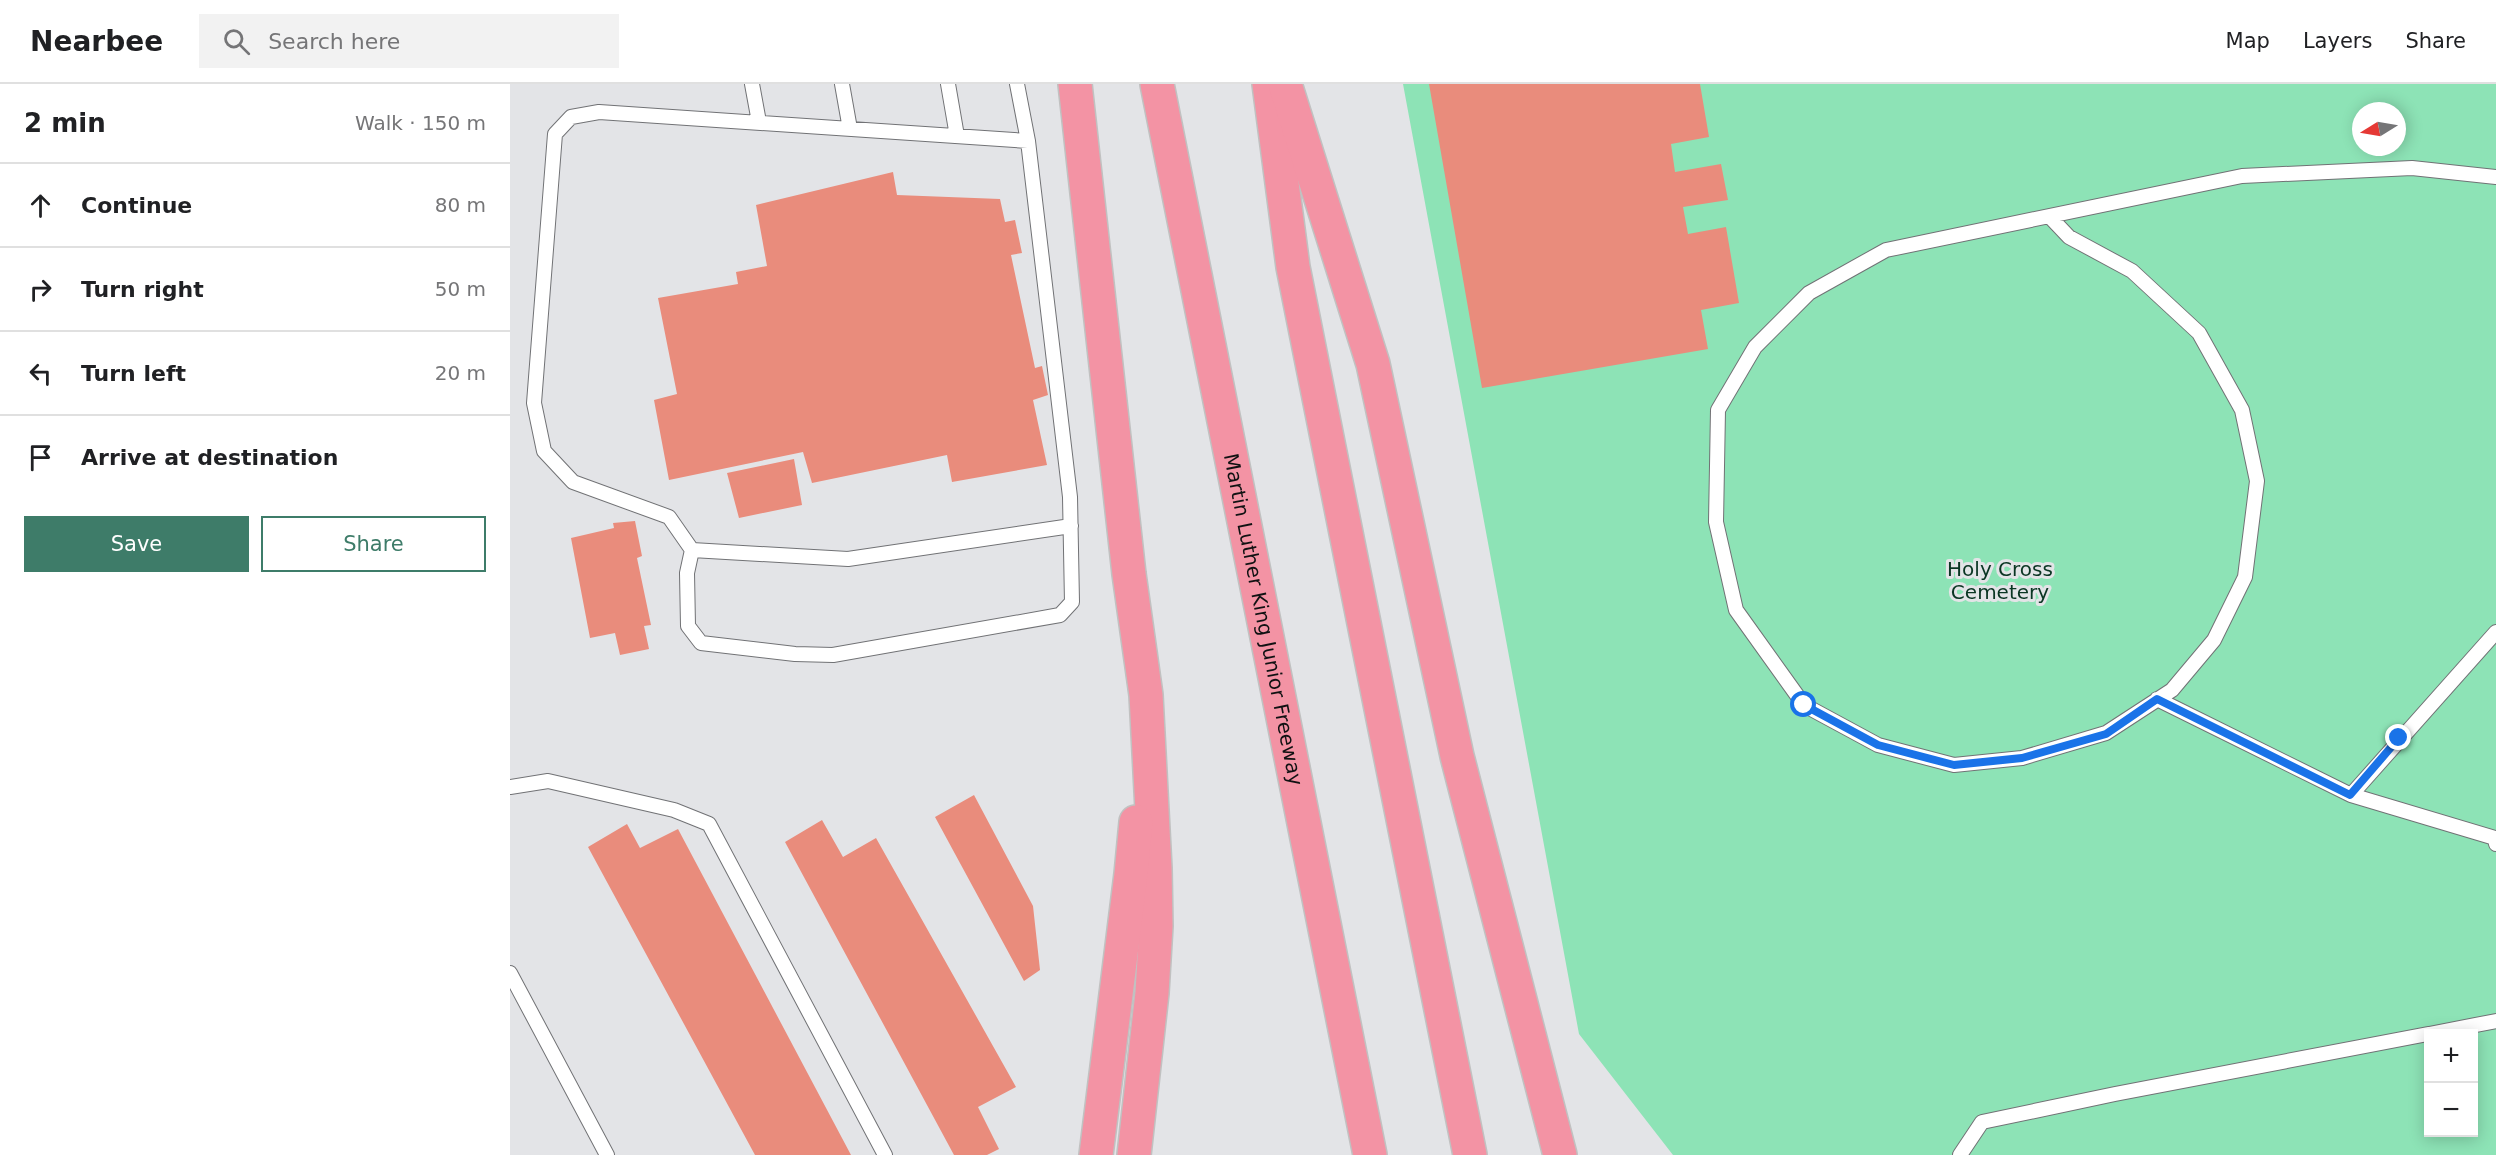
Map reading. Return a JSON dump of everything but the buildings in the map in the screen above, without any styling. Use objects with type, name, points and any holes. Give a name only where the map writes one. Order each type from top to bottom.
[{"type":"highway","points":[[1075,84],[1130,574],[1146,695],[1156,926],[1134,1155]]},
{"type":"highway","name":"Martin Luther King Junior Freeway","points":[[1157,84],[1370,1155]]},
{"type":"highway","points":[[1269,84],[1293,267],[1470,1155]]},
{"type":"highway","points":[[1285,84],[1373,364],[1455,744],[1485,869],[1560,1155]]},
{"type":"highway","points":[[1096,1155],[1131,874],[1146,695]]},
{"type":"highway","points":[[1485,869],[1584,1155]]},
{"type":"lane","points":[[752,84],[759,122]]},
{"type":"lane","points":[[842,84],[850,129]]},
{"type":"lane","points":[[948,84],[957,136]]},
{"type":"lane","points":[[1017,84],[1028,141],[1070,497],[1072,602],[1060,615],[833,655],[795,654],[701,643],[688,626],[687,573],[692,550],[669,517],[573,482],[544,451],[534,403],[555,134],[571,117],[599,112],[1028,141]]},
{"type":"lane","points":[[2050,217],[2069,237],[2132,272],[2199,333],[2242,410],[2257,481],[2245,577],[2214,640],[2172,690],[2106,734],[2022,758],[1954,765],[1878,745],[1804,705],[1736,610],[1716,522],[1718,410],[1755,347],[1809,293],[1886,250],[2242,176],[2412,168],[2496,177]]},
{"type":"lane","points":[[692,550],[848,559],[1071,526]]},
{"type":"lane","points":[[2350,795],[2496,632]]},
{"type":"lane","points":[[2157,699],[2350,795],[2496,840]]},
{"type":"lane","points":[[510,787],[548,781],[674,810],[709,824],[885,1155]]},
{"type":"lane","points":[[510,973],[607,1155]]},
{"type":"lane","points":[[2455,1029],[2496,1021]]},
{"type":"lane","points":[[1960,1155],[1982,1122],[2424,1035]]},
{"type":"green space","name":"Holy Cross Cemetery","points":[[1403,84],[2496,84],[2496,1155],[1673,1155],[1579,1034]]},
{"type":"route","points":[[1804,705],[1878,745],[1954,765],[2022,758],[2106,734],[2157,699],[2350,795],[2399,738]]}]
